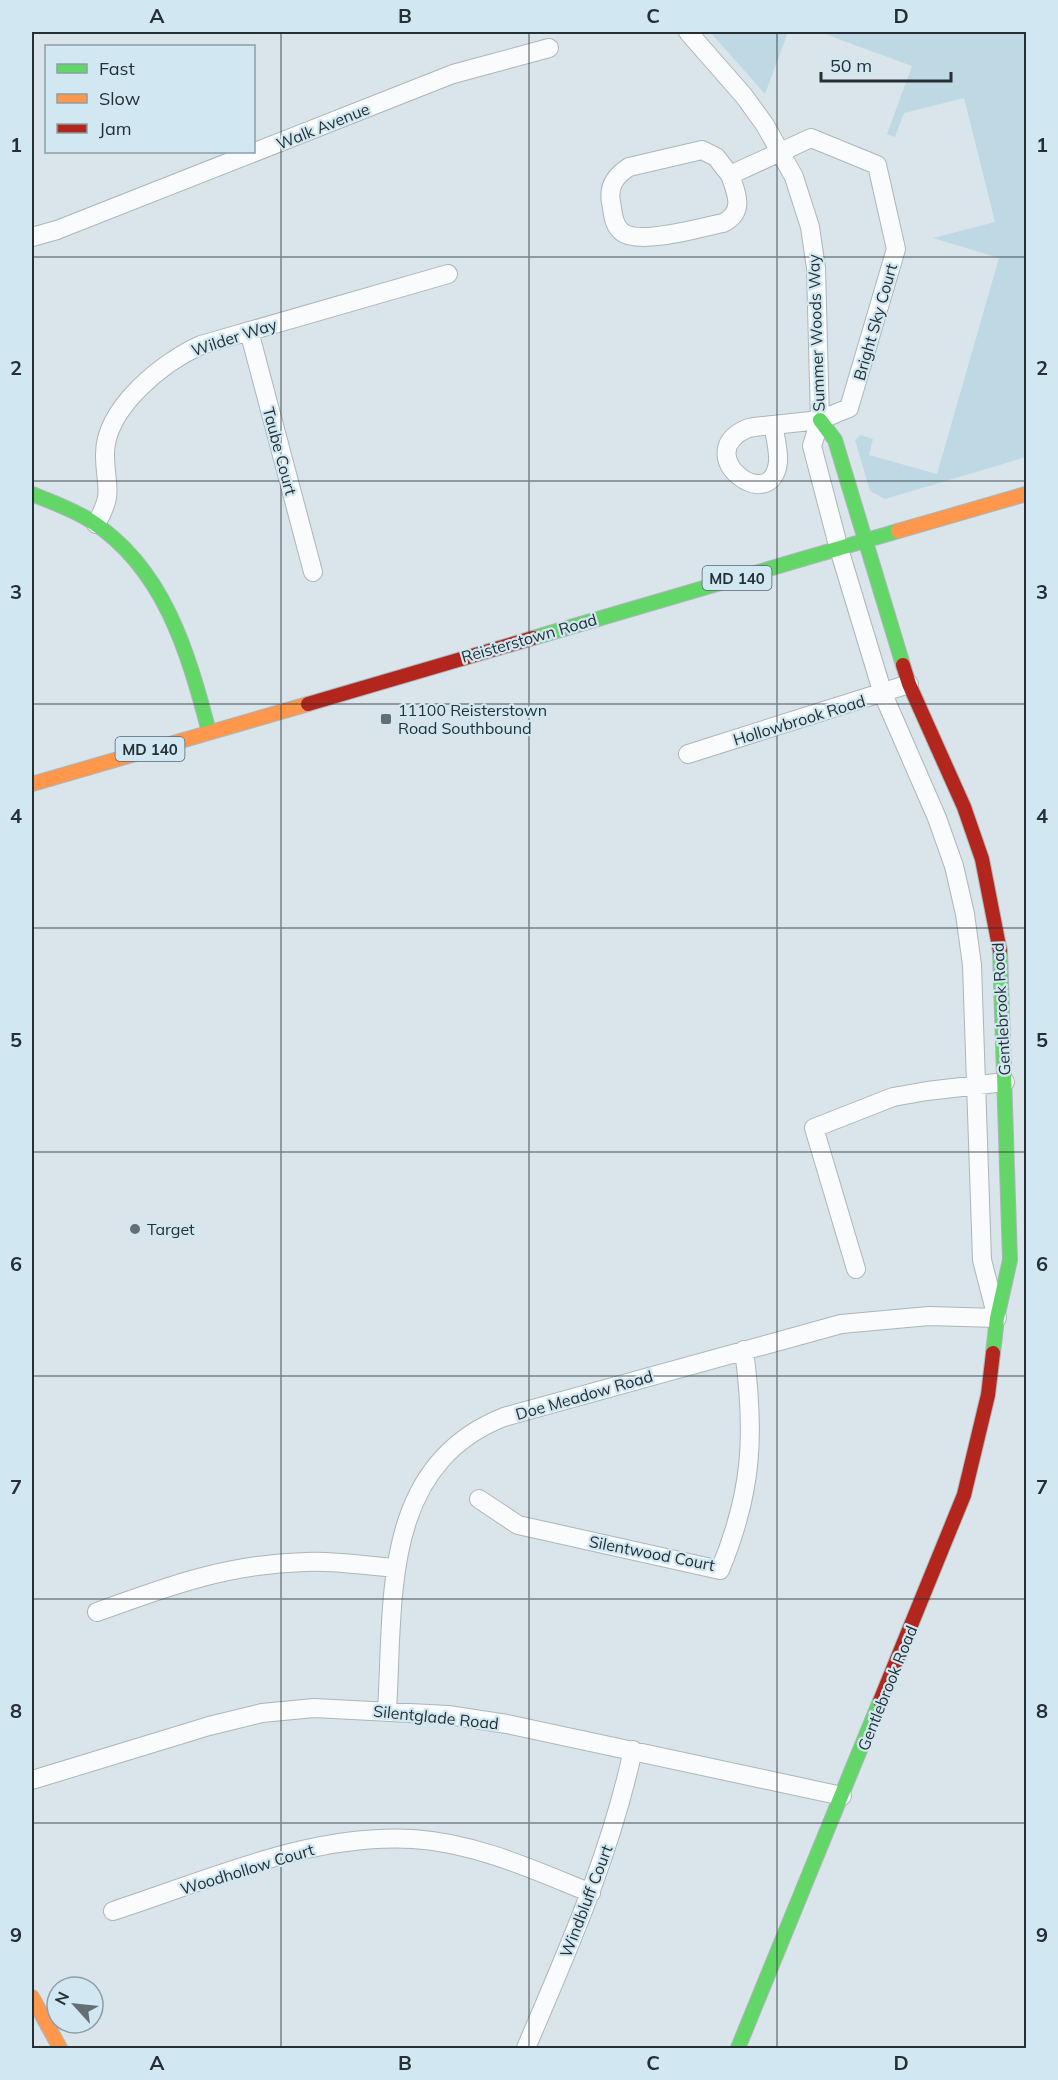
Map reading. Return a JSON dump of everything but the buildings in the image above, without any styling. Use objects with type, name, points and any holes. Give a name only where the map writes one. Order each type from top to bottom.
[{"type":"street","name":"Summer Woods Way","points":[[688,32],[744,96],[781,152],[804,204],[816,268],[820,420],[812,446],[839,549]]},
{"type":"street","name":"Walk Avenue","points":[[255,152],[453,74],[549,48]]},
{"type":"street","name":"Bright Sky Court","points":[[781,152],[811,138],[877,165],[896,249],[849,408],[820,420]]},
{"type":"street","points":[[702,150],[716,158],[730,175],[739,199],[738,209],[733,218],[723,223],[642,238],[622,233],[615,223],[609,192],[619,174],[629,167],[702,150]]},
{"type":"street","points":[[730,175],[781,152]]},
{"type":"street","name":"Walk Avenue","points":[[32,237],[79,222],[253,153]]},
{"type":"street","name":"Wilder Way","points":[[96,524],[110,494],[106,442],[123,406],[156,372],[178,355],[201,345],[448,274]]},
{"type":"street","name":"Taube Court","points":[[249,331],[313,572]]},
{"type":"street","name":"Summer Woods Way","points":[[820,420],[835,440],[864,542]]},
{"type":"street","points":[[774,425],[820,420]]},
{"type":"street","points":[[32,494],[96,524],[132,554],[164,597],[182,635],[209,732]]},
{"type":"street","name":"Reisterstown Road","points":[[32,784],[1026,494]]},
{"type":"street","name":"Gentlebrook Road","points":[[738,2049],[964,1495],[988,1395],[997,1318],[1010,1260],[1001,958],[982,859],[964,807],[909,684],[882,589],[864,542]]},
{"type":"street","name":"Gentlebrook Road","points":[[839,549],[883,694],[938,818],[954,866],[972,965],[982,1260],[997,1318]]},
{"type":"street","name":"Hollowbrook Road","points":[[688,754],[909,684]]},
{"type":"street","points":[[856,1269],[814,1128],[893,1097],[1005,1082]]},
{"type":"street","name":"Doe Meadow Road","points":[[387,1710],[396,1568],[403,1528],[417,1494],[430,1472],[463,1438],[482,1426],[504,1417],[806,1332],[881,1319],[929,1316],[997,1318]]},
{"type":"street","name":"Silentwood Court","points":[[479,1499],[518,1525],[720,1570],[735,1534],[749,1471],[752,1424],[744,1350]]},
{"type":"street","points":[[97,1612],[186,1580],[267,1564],[308,1561],[396,1568]]},
{"type":"street","name":"Silentglade Road","points":[[32,1780],[209,1726],[262,1713],[314,1708],[387,1710],[507,1724],[843,1796]]},
{"type":"street","name":"Windbluff Court","points":[[526,2049],[591,1893],[620,1809],[633,1750]]},
{"type":"street","name":"Woodhollow Court","points":[[113,1911],[286,1854],[357,1840],[414,1839],[468,1848],[500,1857],[591,1893]]},
{"type":"street","points":[[32,1997],[60,2049]]},
{"type":"shaded area","points":[[710,32],[788,32],[765,94]]},
{"type":"shaded area","points":[[819,32],[1026,32],[1026,457],[885,499],[870,491],[855,440],[860,435],[873,439],[869,455],[937,474],[999,258],[933,238],[995,222],[964,98],[904,113],[895,137],[887,134],[912,66]]},
{"type":"traffic: fast","points":[[820,420],[835,440],[903,665]]},
{"type":"traffic: fast","points":[[32,494],[91,521],[116,540],[155,587],[182,642],[209,732]]},
{"type":"traffic: fast","points":[[533,638],[898,531]]},
{"type":"traffic: fast","points":[[993,1353],[997,1318],[1010,1260],[1000,951]]},
{"type":"traffic: fast","points":[[738,2048],[880,1701]]},
{"type":"traffic: slow","points":[[898,531],[1026,494]]},
{"type":"traffic: slow","points":[[32,784],[308,704]]},
{"type":"traffic: slow","points":[[32,1997],[60,2048]]},
{"type":"traffic: jam","points":[[308,704],[533,638]]},
{"type":"traffic: jam","points":[[903,665],[909,684],[964,807],[982,859],[1000,951]]},
{"type":"traffic: jam","points":[[880,1701],[964,1495],[988,1395],[993,1353]]},
{"type":"place","name":"11100 Reisterstown Road Southbound","points":[[386,719]]},
{"type":"place","name":"Target","points":[[135,1229]]}]
